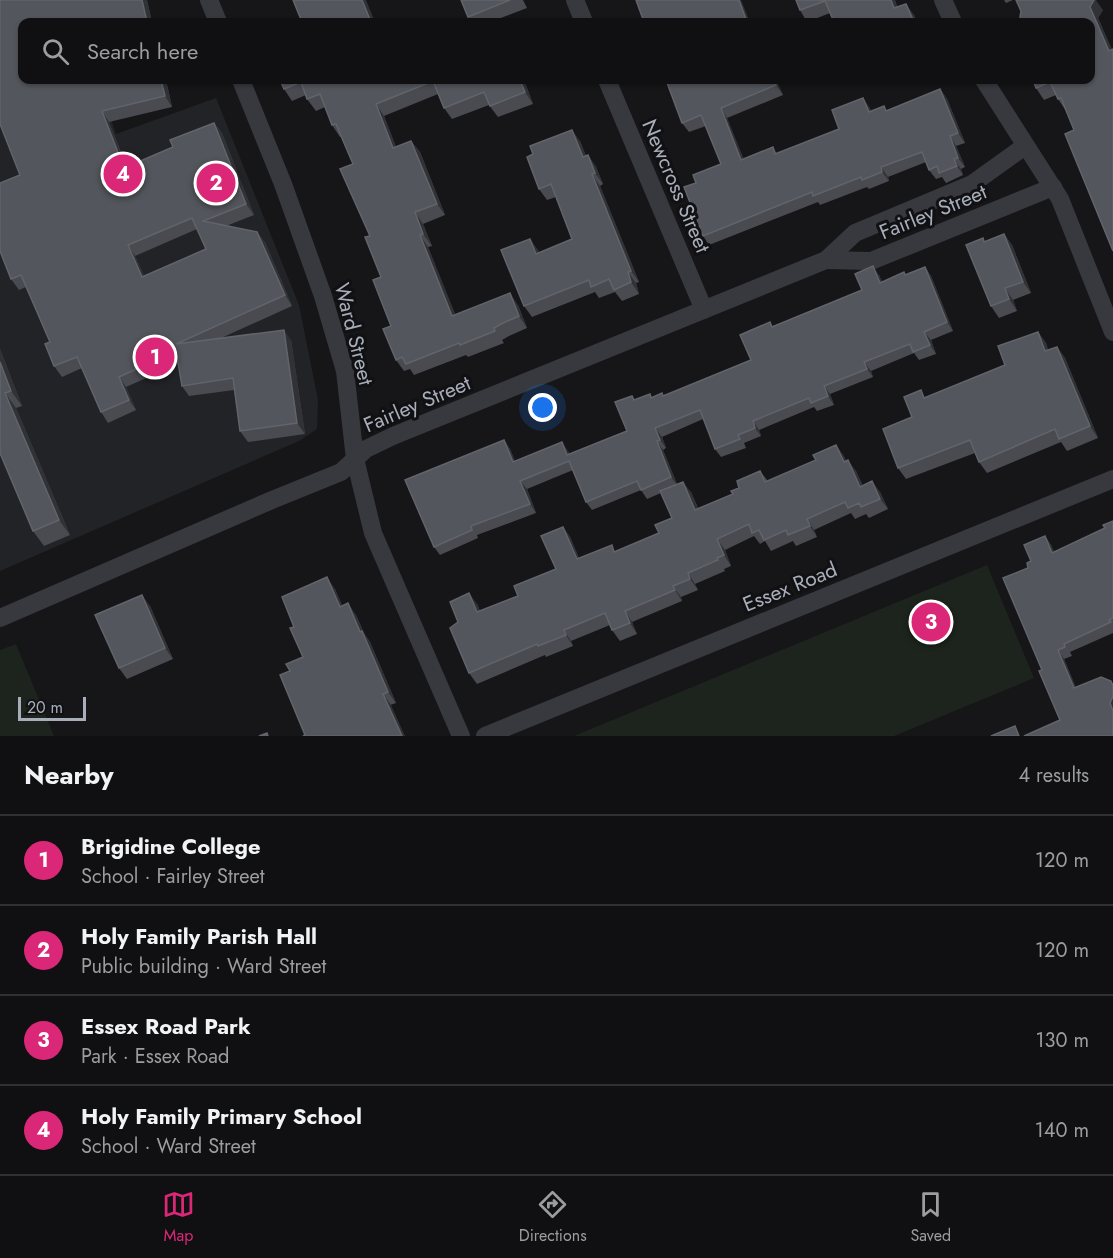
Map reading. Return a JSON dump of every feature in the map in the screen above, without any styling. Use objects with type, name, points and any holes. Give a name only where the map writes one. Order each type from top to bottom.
[{"type":"street","points":[[209,0],[216,18]]},
{"type":"street","points":[[575,0],[582,18]]},
{"type":"street","points":[[943,0],[951,18]]},
{"type":"street","name":"Ward Street","points":[[243,84],[283,184],[323,296],[345,371],[355,459],[374,533],[461,736]]},
{"type":"street","name":"Newcross Street","points":[[609,84],[704,310]]},
{"type":"street","points":[[986,84],[1066,211],[1113,332]]},
{"type":"street","name":"Fairley Street","points":[[0,618],[341,472],[366,449],[393,436],[826,260],[855,233],[972,184],[1025,146]]},
{"type":"street","name":"Fairley Street","points":[[826,260],[871,261],[1053,187]]},
{"type":"street","name":"Essex Road","points":[[485,736],[1113,479]]},
{"type":"shaded area","points":[[0,0],[18,18],[18,84],[99,84],[116,134],[216,98],[299,305],[318,400],[317,429],[299,441],[0,571]]},
{"type":"shaded area","points":[[987,565],[1034,678],[894,736],[574,736]]},
{"type":"shaded area","points":[[16,644],[54,736],[0,736],[0,650]]},
{"type":"building","points":[[0,0],[142,0],[146,18],[18,18],[18,84],[162,84],[165,96],[102,111],[124,168],[173,147],[170,140],[214,123],[246,204],[203,221],[257,232],[285,295],[176,344],[284,330],[297,423],[240,431],[233,378],[182,386],[176,351],[119,377],[129,400],[101,412],[77,357],[54,366],[45,344],[50,342],[21,275],[11,279],[0,251],[0,183],[20,175],[0,124]],"holes":[[[192,218],[206,249],[142,277],[128,245]]]},
{"type":"building","points":[[293,0],[362,0],[369,18],[300,18]]},
{"type":"building","points":[[461,0],[510,0],[468,17]]},
{"type":"building","points":[[636,0],[739,0],[746,18],[643,18]]},
{"type":"building","points":[[796,0],[891,0],[894,8],[906,4],[912,18],[832,18],[825,1],[800,10]]},
{"type":"building","points":[[1016,0],[1094,0],[1090,7],[1095,18],[1020,18],[1021,11]]},
{"type":"building","points":[[1095,19],[1109,51],[1113,49],[1113,251],[1065,134],[1074,130],[1061,98],[1058,99],[1051,84],[1095,84]]},
{"type":"building","points":[[282,84],[296,84],[284,89]]},
{"type":"building","points":[[302,84],[426,84],[376,104],[393,148],[411,141],[437,204],[415,212],[423,234],[420,235],[452,316],[510,293],[519,316],[494,328],[495,331],[460,345],[459,343],[406,364],[402,357],[396,360],[383,329],[391,326],[373,280],[381,277],[365,237],[370,236],[340,169],[353,164],[336,124],[332,125],[320,94],[307,99]]},
{"type":"building","points":[[434,84],[522,84],[525,92],[490,106],[484,92],[444,108]]},
{"type":"building","points":[[667,84],[775,84],[721,108],[741,160],[773,147],[775,154],[839,129],[832,110],[863,98],[869,112],[884,106],[886,111],[940,89],[958,133],[950,136],[958,158],[954,159],[957,166],[939,173],[937,166],[929,170],[922,152],[881,167],[882,172],[862,180],[861,177],[813,196],[812,192],[703,236],[684,187],[696,183],[693,175],[721,164],[701,115],[682,123]]},
{"type":"building","points":[[572,130],[583,157],[588,155],[595,173],[592,174],[631,271],[628,272],[631,282],[614,290],[609,279],[591,287],[589,280],[524,306],[501,250],[530,239],[536,254],[572,239],[551,184],[539,189],[527,157],[533,154],[530,146]]},
{"type":"building","points":[[1004,234],[1023,282],[1005,288],[1009,299],[991,306],[966,245],[983,238],[984,242]]},
{"type":"building","points":[[873,266],[880,283],[904,272],[905,275],[925,267],[947,322],[924,332],[930,345],[913,352],[910,344],[864,362],[867,369],[824,386],[828,396],[811,403],[809,398],[753,421],[755,428],[738,435],[740,439],[715,449],[700,410],[655,428],[660,440],[657,441],[671,477],[641,490],[637,481],[586,502],[569,461],[520,481],[530,504],[471,526],[472,530],[434,547],[405,480],[504,440],[513,462],[562,442],[567,455],[627,431],[615,402],[632,396],[634,400],[650,394],[651,398],[662,393],[663,396],[751,360],[740,335],[770,322],[772,327],[862,290],[855,274]]},
{"type":"building","points":[[1038,332],[1045,351],[1057,347],[1090,426],[1059,439],[1055,429],[979,462],[970,440],[898,468],[883,429],[912,417],[904,397],[921,390],[924,398],[1005,365],[998,346]]},
{"type":"building","points":[[0,362],[11,391],[5,393],[59,520],[33,531],[0,453]]},
{"type":"building","points":[[836,445],[844,462],[848,460],[860,487],[872,481],[880,499],[861,507],[859,503],[848,508],[845,502],[807,519],[810,526],[788,535],[786,530],[764,540],[759,530],[752,533],[749,524],[717,539],[724,555],[717,558],[718,560],[688,573],[690,579],[673,586],[675,590],[625,611],[630,623],[612,630],[605,613],[564,630],[566,635],[538,646],[537,644],[469,673],[450,628],[458,622],[450,602],[469,593],[477,612],[518,596],[514,586],[556,569],[541,536],[563,527],[577,559],[612,545],[614,552],[659,533],[655,525],[672,518],[660,491],[683,482],[695,510],[733,494],[731,491],[739,488],[737,481],[760,471],[765,482],[816,460],[813,455]]},
{"type":"building","points":[[1113,521],[1113,618],[1109,620],[1111,622],[1064,644],[1065,647],[1058,650],[1074,688],[1101,677],[1111,681],[1113,686],[1110,703],[1113,711],[1113,736],[1024,736],[1060,720],[1039,671],[1042,670],[1003,578],[1028,568],[1027,563],[1031,561],[1024,545],[1045,536],[1052,553],[1105,528],[1103,525]]},
{"type":"building","points":[[327,577],[340,607],[348,603],[360,632],[362,631],[388,692],[383,694],[402,736],[303,736],[305,735],[280,675],[290,671],[286,664],[303,657],[290,628],[294,627],[282,597]]},
{"type":"building","points":[[142,595],[165,648],[119,668],[95,615]]},
{"type":"building","points":[[1015,726],[1019,736],[991,736]]},
{"type":"place","name":"Holy Family Primary School","points":[[123,174]]},
{"type":"place","name":"Holy Family Parish Hall","points":[[216,183]]},
{"type":"place","name":"Brigidine College","points":[[155,357]]},
{"type":"place","name":"Essex Road Park","points":[[931,622]]}]
